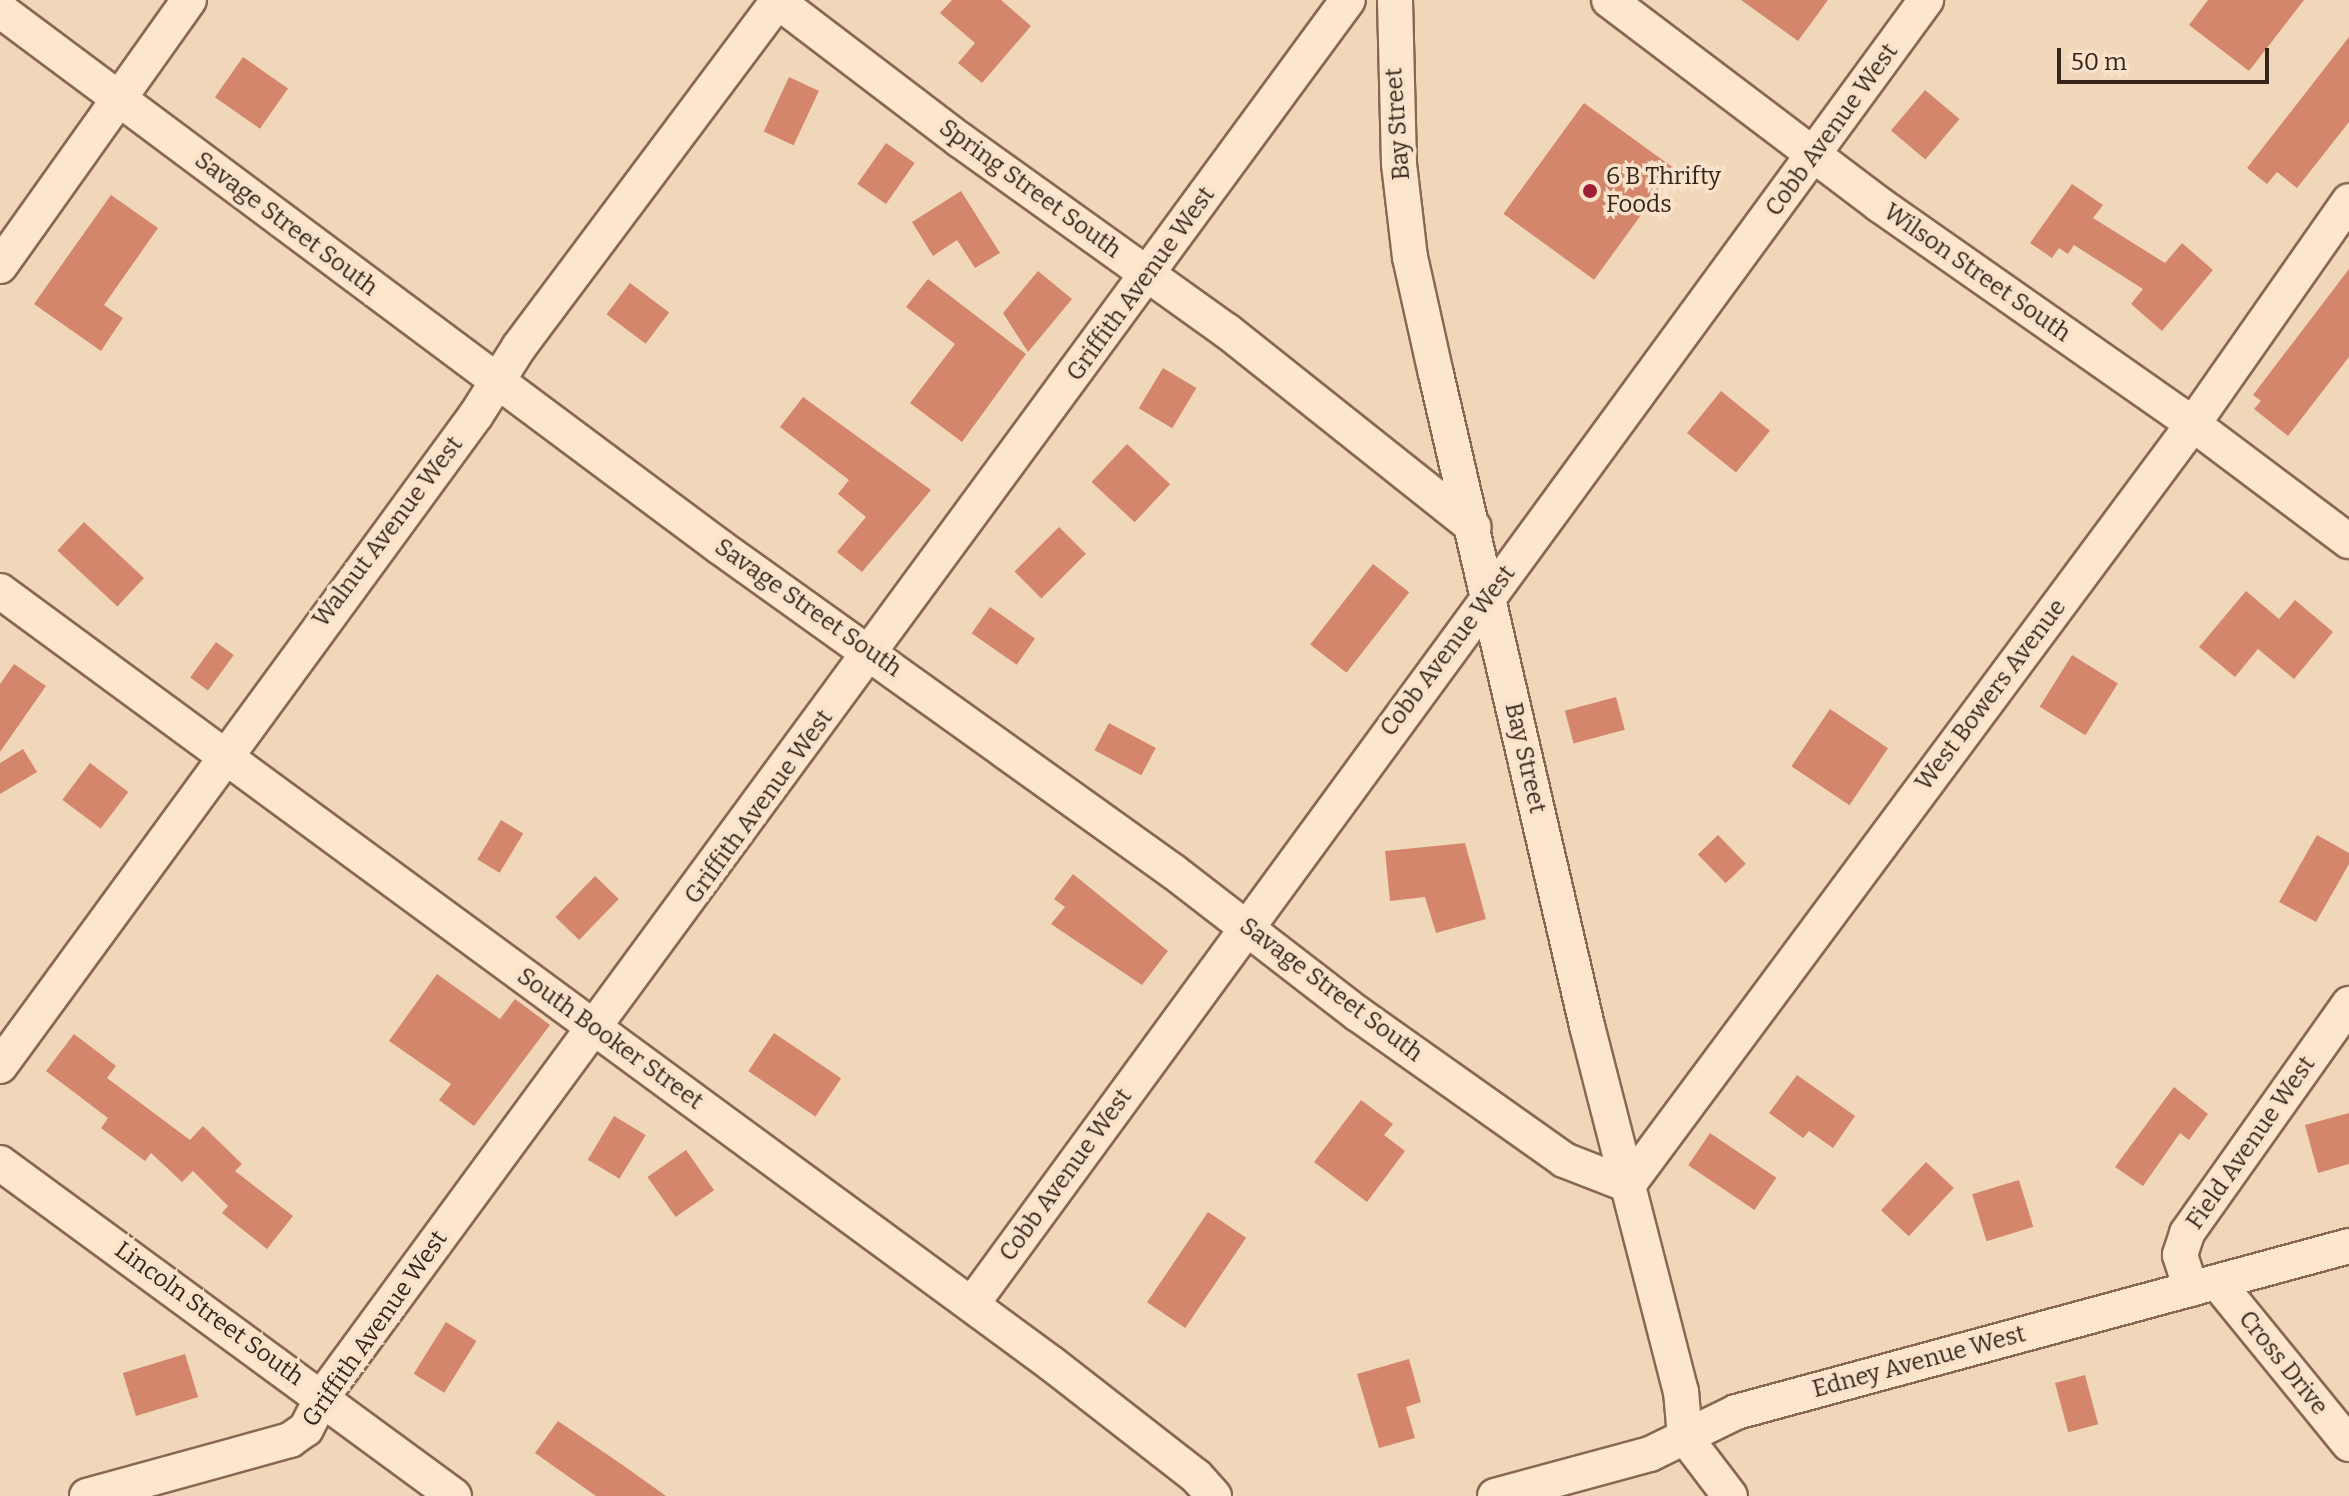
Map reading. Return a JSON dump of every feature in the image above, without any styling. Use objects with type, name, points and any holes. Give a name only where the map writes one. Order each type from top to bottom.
[{"type":"street","points":[[0,266],[189,0]]},
{"type":"street","name":"Spring Street South","points":[[777,0],[960,140],[1148,274],[1473,527]]},
{"type":"street","name":"Walnut Avenue West","points":[[0,1066],[225,753],[777,0]]},
{"type":"street","name":"Griffith Avenue West","points":[[87,1496],[290,1440],[306,1429],[322,1397],[1348,0]]},
{"type":"street","name":"Bay Street","points":[[1395,0],[1394,94],[1410,257],[1487,597],[1628,1185],[1681,1391],[1685,1437]]},
{"type":"street","name":"Wilson Street South","points":[[1609,0],[1815,154],[2193,424],[2349,541]]},
{"type":"street","name":"Cobb Avenue West","points":[[972,1304],[1487,597],[1591,465],[1926,0]]},
{"type":"street","name":"Savage Street South","points":[[0,10],[497,382],[1564,1160],[1628,1185]]},
{"type":"street","name":"West Bowers Avenue","points":[[1628,1185],[2193,424],[2349,201]]},
{"type":"street","name":"South Booker Street","points":[[0,591],[225,753],[972,1304],[1196,1476],[1214,1496]]},
{"type":"street","name":"Field Avenue West","points":[[2204,1286],[2180,1255],[2187,1233],[2349,1004]]},
{"type":"street","name":"Lincoln Street South","points":[[0,1163],[454,1496]]},
{"type":"street","name":"Edney Avenue West","points":[[1495,1496],[1650,1454],[1736,1412],[2349,1246]]},
{"type":"street","name":"Cross Drive","points":[[2204,1286],[2349,1444]]},
{"type":"street","points":[[1685,1437],[1730,1496]]},
{"type":"building","points":[[952,0],[1001,0],[1031,26],[982,83],[958,63],[975,43],[940,13]]},
{"type":"building","points":[[1741,0],[1828,0],[1798,41]]},
{"type":"building","points":[[2208,0],[2304,0],[2249,71],[2189,25]]},
{"type":"building","points":[[2349,37],[2349,122],[2297,188],[2277,172],[2267,184],[2247,168]]},
{"type":"building","points":[[243,57],[288,89],[260,129],[215,97]]},
{"type":"building","points":[[789,77],[819,91],[794,145],[764,131]]},
{"type":"building","points":[[1925,90],[1959,119],[1925,160],[1891,131]]},
{"type":"building","name":"6 B Thrifty Foods","points":[[1584,103],[1675,169],[1594,280],[1503,214]]},
{"type":"building","points":[[886,143],[915,163],[886,204],[857,184]]},
{"type":"building","points":[[2072,184],[2103,205],[2093,218],[2165,263],[2182,243],[2213,270],[2162,331],[2131,304],[2143,289],[2074,245],[2068,254],[2059,248],[2052,258],[2030,243]]},
{"type":"building","points":[[961,191],[1000,253],[975,268],[957,240],[933,256],[912,222]]},
{"type":"building","points":[[111,195],[158,228],[104,305],[123,318],[101,351],[34,304]]},
{"type":"building","points":[[2349,269],[2349,357],[2288,436],[2254,409],[2261,401],[2253,395]]},
{"type":"building","points":[[1038,271],[1072,299],[1028,352],[1003,313]]},
{"type":"building","points":[[928,279],[1026,354],[962,442],[910,403],[955,344],[906,307]]},
{"type":"building","points":[[630,283],[669,312],[646,344],[607,314]]},
{"type":"building","points":[[1163,368],[1196,388],[1172,428],[1139,408]]},
{"type":"building","points":[[1721,391],[1770,431],[1736,473],[1687,433]]},
{"type":"building","points":[[803,397],[931,490],[862,572],[837,552],[866,517],[838,494],[849,480],[780,427]]},
{"type":"building","points":[[1127,444],[1170,484],[1135,522],[1092,482]]},
{"type":"building","points":[[84,522],[144,578],[117,606],[57,551]]},
{"type":"building","points":[[1059,527],[1086,554],[1041,598],[1014,572]]},
{"type":"building","points":[[1373,564],[1409,592],[1346,673],[1310,644]]},
{"type":"building","points":[[2246,591],[2279,619],[2295,600],[2333,632],[2294,679],[2258,649],[2235,677],[2199,647]]},
{"type":"building","points":[[990,607],[1035,639],[1017,665],[972,633]]},
{"type":"building","points":[[216,642],[234,655],[208,691],[190,678]]},
{"type":"building","points":[[2072,655],[2118,684],[2085,735],[2040,707]]},
{"type":"building","points":[[14,664],[46,686],[0,752],[0,684]]},
{"type":"building","points":[[1616,697],[1625,730],[1574,744],[1565,711]]},
{"type":"building","points":[[1830,709],[1888,748],[1849,805],[1791,766]]},
{"type":"building","points":[[1109,723],[1156,748],[1141,775],[1094,750]]},
{"type":"building","points":[[23,749],[37,772],[0,794],[0,763]]},
{"type":"building","points":[[90,763],[128,792],[101,829],[62,800]]},
{"type":"building","points":[[501,820],[523,833],[500,873],[477,859]]},
{"type":"building","points":[[1718,835],[1746,864],[1726,883],[1698,854]]},
{"type":"building","points":[[2317,835],[2349,853],[2349,864],[2316,922],[2279,902]]},
{"type":"building","points":[[1465,843],[1486,919],[1436,933],[1425,897],[1390,901],[1385,851]]},
{"type":"building","points":[[1073,874],[1168,951],[1142,985],[1051,924],[1065,907],[1054,899]]},
{"type":"building","points":[[595,876],[619,899],[579,940],[555,917]]},
{"type":"building","points":[[437,974],[500,1019],[515,999],[550,1025],[474,1126],[439,1100],[451,1084],[389,1041]]},
{"type":"building","points":[[774,1033],[841,1078],[815,1116],[748,1071]]},
{"type":"building","points":[[74,1034],[116,1066],[107,1078],[190,1140],[203,1126],[242,1164],[235,1171],[293,1216],[267,1249],[222,1213],[228,1206],[193,1171],[182,1182],[151,1153],[145,1161],[101,1128],[108,1118],[46,1071]]},
{"type":"building","points":[[1797,1075],[1855,1116],[1833,1148],[1809,1131],[1803,1138],[1769,1113]]},
{"type":"building","points":[[2174,1087],[2208,1114],[2189,1140],[2180,1133],[2143,1186],[2115,1167]]},
{"type":"building","points":[[1361,1100],[1393,1124],[1384,1135],[1405,1151],[1367,1202],[1314,1162]]},
{"type":"building","points":[[2349,1113],[2349,1164],[2318,1173],[2305,1125]]},
{"type":"building","points":[[614,1116],[646,1135],[619,1179],[588,1160]]},
{"type":"building","points":[[1710,1133],[1776,1178],[1755,1210],[1688,1165]]},
{"type":"building","points":[[686,1150],[714,1190],[676,1217],[647,1177]]},
{"type":"building","points":[[1926,1162],[1954,1188],[1909,1236],[1881,1210]]},
{"type":"building","points":[[2019,1180],[2033,1227],[1986,1241],[1972,1194]]},
{"type":"building","points":[[1208,1212],[1246,1238],[1185,1328],[1147,1302]]},
{"type":"building","points":[[446,1322],[477,1341],[444,1393],[414,1374]]},
{"type":"building","points":[[185,1354],[198,1397],[136,1416],[123,1373]]},
{"type":"building","points":[[1409,1359],[1421,1402],[1406,1407],[1415,1438],[1379,1448],[1357,1374]]},
{"type":"building","points":[[2085,1375],[2098,1424],[2068,1432],[2055,1383]]},
{"type":"building","points":[[558,1421],[666,1496],[596,1496],[535,1453]]},
{"type":"place","name":"6 B Thrifty Foods","points":[[1590,191]]}]
